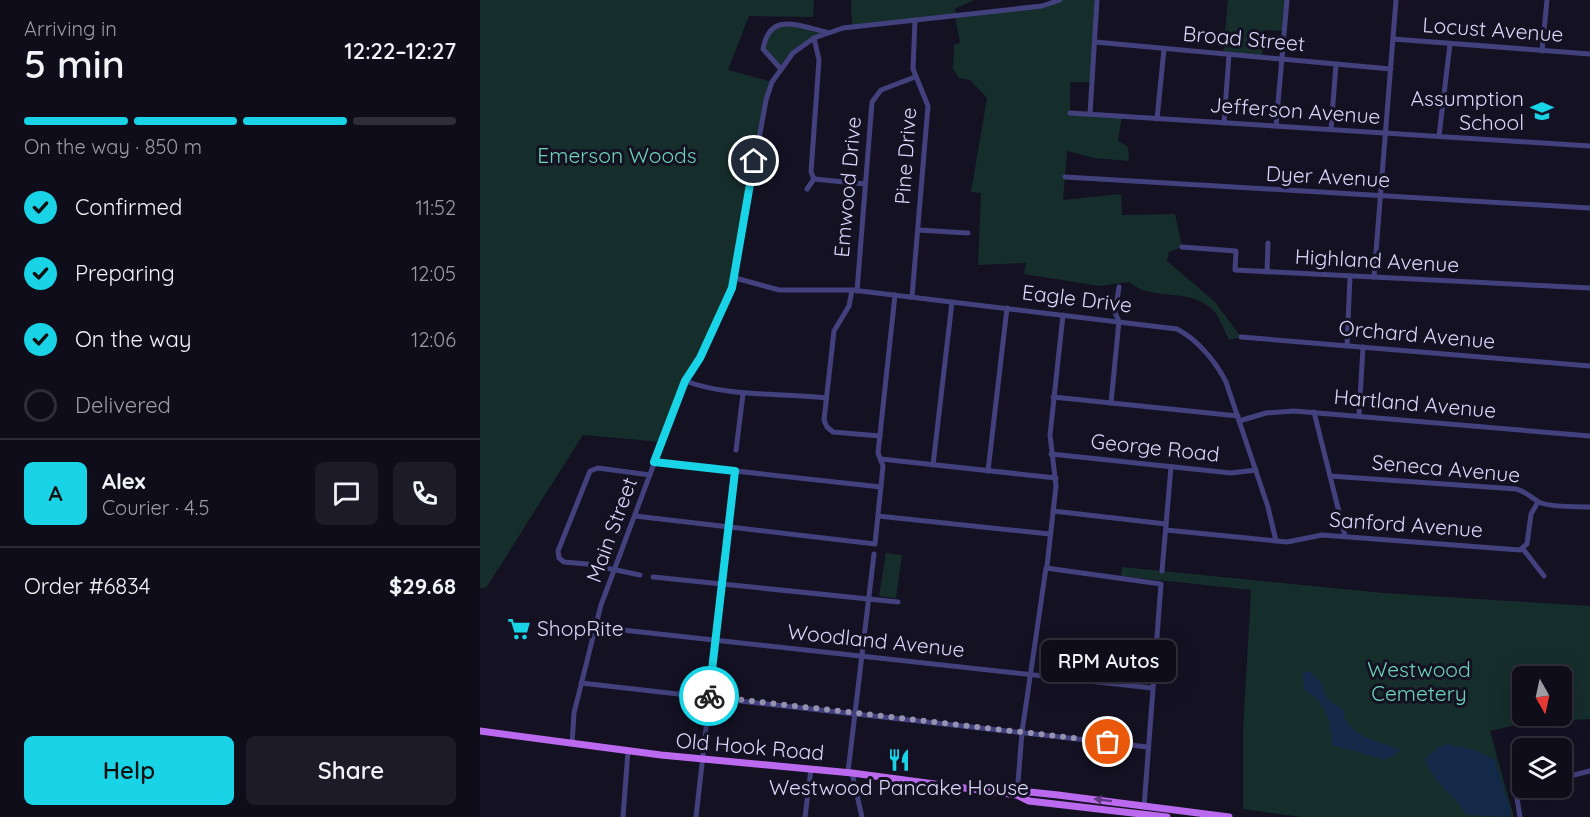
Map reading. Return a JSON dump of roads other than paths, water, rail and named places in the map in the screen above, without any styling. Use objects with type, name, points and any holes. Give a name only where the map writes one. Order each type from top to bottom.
[{"type":"main road","name":"Old Hook Road","points":[[480,731],[628,751],[811,768],[1017,795],[1029,801],[1167,817]]},
{"type":"main road","name":"Old Hook Road","points":[[1017,795],[1030,792],[1229,817]]},
{"type":"street","name":"Main Street","points":[[572,744],[574,713],[596,627],[634,516],[685,381],[700,358],[735,278],[765,100],[780,68],[793,53],[827,32],[1042,6],[1060,0]]},
{"type":"street","points":[[1090,114],[1098,0]]},
{"type":"street","points":[[1276,126],[1287,0]]},
{"type":"street","points":[[1374,277],[1396,0]]},
{"type":"street","points":[[1542,51],[1547,0]]},
{"type":"street","name":"Pine Drive","points":[[912,297],[928,106],[915,77],[915,20]]},
{"type":"street","points":[[780,68],[763,49],[765,36],[775,26],[786,24],[827,32]]},
{"type":"street","points":[[814,38],[819,60],[811,172],[814,179]]},
{"type":"street","name":"Locust Avenue","points":[[1393,39],[1590,54]]},
{"type":"street","name":"Broad Street","points":[[1095,42],[1391,69]]},
{"type":"street","points":[[1439,136],[1450,44]]},
{"type":"street","points":[[1157,119],[1164,49]]},
{"type":"street","points":[[1224,123],[1229,55]]},
{"type":"street","points":[[1331,129],[1336,64]]},
{"type":"street","name":"Emwood Drive","points":[[880,436],[830,430],[824,420],[826,399],[834,331],[849,306],[854,291],[874,98],[881,90],[915,77]]},
{"type":"street","name":"Jefferson Avenue","points":[[1070,113],[1590,146]]},
{"type":"street","name":"Dyer Avenue","points":[[1065,177],[1590,208]]},
{"type":"street","points":[[814,179],[865,184]]},
{"type":"street","points":[[807,189],[814,179]]},
{"type":"street","points":[[918,230],[968,233]]},
{"type":"street","points":[[1267,272],[1268,243]]},
{"type":"street","name":"Highland Avenue","points":[[1182,247],[1236,251],[1235,270],[1590,288]]},
{"type":"street","points":[[1347,346],[1350,276]]},
{"type":"street","name":"Eagle Drive","points":[[735,278],[779,290],[854,291],[1170,327],[1192,339],[1222,374],[1268,507],[1275,541]]},
{"type":"street","points":[[1111,403],[1119,321],[1115,313],[1119,287]]},
{"type":"street","points":[[634,516],[875,544],[883,466],[878,453],[896,295]]},
{"type":"street","points":[[933,465],[952,302]]},
{"type":"street","points":[[988,471],[1007,308]]},
{"type":"street","points":[[1017,795],[1022,732],[1053,511],[1056,478],[1051,454],[1053,397],[1064,315]]},
{"type":"street","name":"Orchard Avenue","points":[[1241,337],[1590,366]]},
{"type":"street","points":[[1359,416],[1363,347]]},
{"type":"street","points":[[685,381],[718,392],[796,394],[826,399]]},
{"type":"street","points":[[736,450],[743,394]]},
{"type":"street","name":"Hartland Avenue","points":[[1053,397],[1238,418],[1280,411],[1314,412],[1590,436]]},
{"type":"street","points":[[1314,412],[1345,536]]},
{"type":"street","name":"George Road","points":[[1051,454],[1231,473],[1256,470]]},
{"type":"street","points":[[881,459],[1056,478]]},
{"type":"street","points":[[654,462],[881,487]]},
{"type":"street","points":[[1162,571],[1172,467]]},
{"type":"street","points":[[640,575],[564,562],[559,558],[558,551],[590,471],[598,468],[650,475]]},
{"type":"street","points":[[696,817],[735,471]]},
{"type":"street","name":"Seneca Avenue","points":[[1330,476],[1516,489],[1530,493],[1538,502],[1590,507]]},
{"type":"street","points":[[1538,502],[1531,514],[1527,544],[1524,549],[1545,576]]},
{"type":"street","name":"Sanford Avenue","points":[[1053,511],[1275,541],[1293,542],[1322,535],[1524,549]]},
{"type":"street","points":[[878,516],[1050,534]]},
{"type":"street","points":[[862,817],[850,773],[874,554]]},
{"type":"street","points":[[1046,567],[1161,584],[1143,814]]},
{"type":"street","points":[[653,577],[722,582],[898,602]]},
{"type":"street","name":"Woodland Avenue","points":[[596,627],[1152,688]]},
{"type":"street","points":[[581,683],[1148,747]]},
{"type":"street","points":[[624,817],[628,751]]},
{"type":"street","points":[[805,817],[811,768]]},
{"type":"street","points":[[1572,776],[1590,771]]},
{"type":"street","points":[[1517,798],[1520,817]]},
{"type":"water","points":[[1310,671],[1321,682],[1327,698],[1344,711],[1345,719],[1356,732],[1400,749],[1397,754],[1382,759],[1332,745],[1331,728],[1326,713],[1317,700],[1304,690],[1303,672]]},
{"type":"water","points":[[1447,744],[1474,750],[1495,759],[1510,808],[1510,817],[1467,815],[1432,774],[1425,759],[1438,747]]},
{"type":"place","name":"Assumption School","points":[[1542,111]]},
{"type":"place","name":"ShopRite","points":[[519,629]]},
{"type":"place","name":"RPM Autos","points":[[1108,742]]},
{"type":"place","name":"Westwood Pancake House","points":[[899,760]]},
{"type":"park label","name":"Emerson Woods","points":[[617,156]]},
{"type":"park label","name":"Westwood Cemetery","points":[[1419,682]]}]
